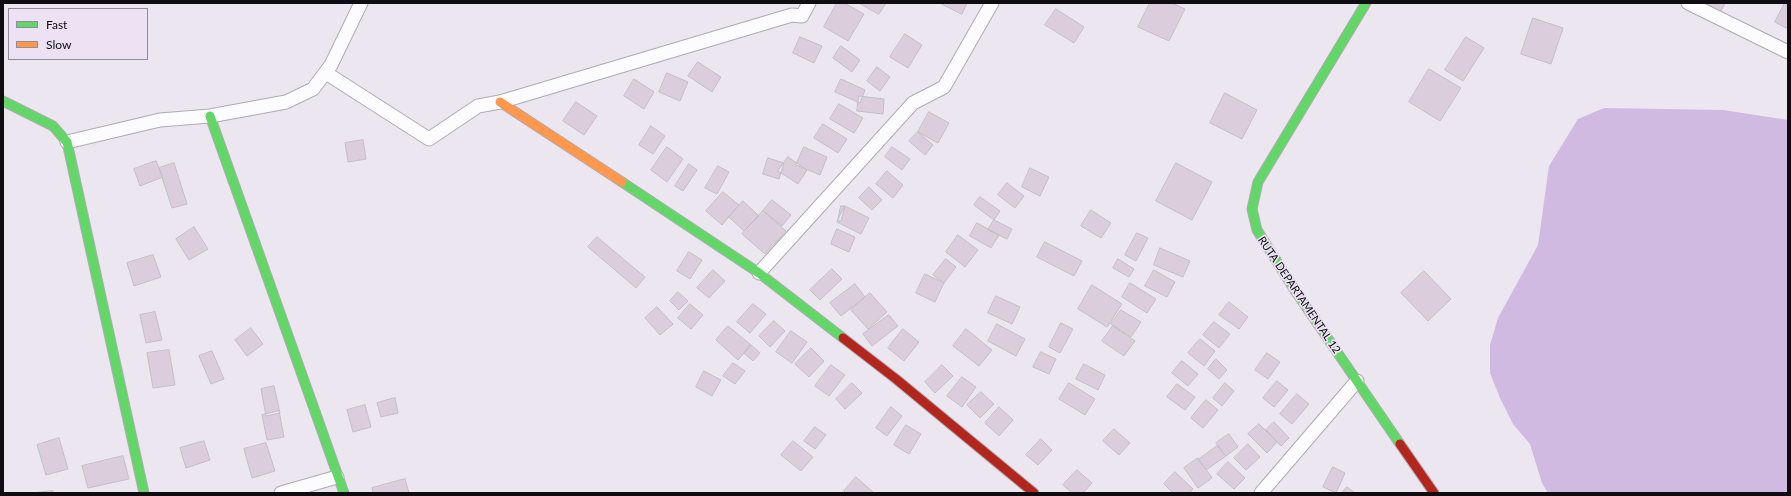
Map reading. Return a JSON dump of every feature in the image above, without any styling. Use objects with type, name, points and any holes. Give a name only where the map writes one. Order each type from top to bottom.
[{"type":"street","points":[[67,142],[160,120],[210,116],[286,102],[313,89],[326,73],[361,3]]},
{"type":"street","points":[[326,73],[429,139],[478,106],[500,102],[792,15],[802,16],[809,3]]},
{"type":"street","points":[[759,273],[913,103],[944,87],[992,3]]},
{"type":"street","name":"RUTA DEPARTAMENTAL 12","points":[[1366,3],[1258,182],[1252,209],[1257,230],[1296,292],[1434,493]]},
{"type":"street","points":[[1688,3],[1788,52]]},
{"type":"street","points":[[3,101],[52,126],[67,142],[144,493]]},
{"type":"street","points":[[500,102],[759,273],[896,379],[1034,493]]},
{"type":"street","points":[[210,116],[337,477],[344,493]]},
{"type":"street","points":[[1262,493],[1357,381]]},
{"type":"street","points":[[281,493],[337,477]]},
{"type":"shaded area","points":[[1604,108],[1723,110],[1788,120],[1788,493],[1548,493],[1542,483],[1530,444],[1513,424],[1500,398],[1490,373],[1490,345],[1498,318],[1538,245],[1549,166],[1578,119]]},
{"type":"building","points":[[837,3],[844,3],[864,14],[848,41],[824,27]]},
{"type":"building","points":[[859,3],[886,3],[879,14]]},
{"type":"building","points":[[940,3],[967,3],[962,14]]},
{"type":"building","points":[[1150,3],[1172,3],[1185,9],[1169,41],[1138,27]]},
{"type":"building","points":[[1704,3],[1725,3],[1721,11]]},
{"type":"building","points":[[1785,3],[1788,3],[1788,29],[1775,22]]},
{"type":"building","points":[[1056,9],[1084,27],[1074,43],[1045,25]]},
{"type":"building","points":[[1533,18],[1563,28],[1551,64],[1521,54]]},
{"type":"building","points":[[905,34],[922,45],[908,68],[890,57]]},
{"type":"building","points":[[800,37],[822,46],[814,63],[793,53]]},
{"type":"building","points":[[1466,37],[1484,48],[1463,81],[1445,70]]},
{"type":"building","points":[[841,46],[860,60],[852,72],[833,58]]},
{"type":"building","points":[[698,62],[721,77],[712,92],[688,76]]},
{"type":"building","points":[[877,67],[890,77],[880,91],[867,81]]},
{"type":"building","points":[[1429,69],[1461,88],[1440,121],[1409,102]]},
{"type":"building","points":[[667,73],[688,82],[680,101],[659,92]]},
{"type":"building","points":[[634,79],[654,92],[644,109],[624,96]]},
{"type":"building","points":[[841,79],[865,90],[860,103],[835,92]]},
{"type":"building","points":[[1225,93],[1257,110],[1242,139],[1210,123]]},
{"type":"building","points":[[859,96],[884,99],[883,114],[857,111]]},
{"type":"building","points":[[576,102],[597,116],[584,135],[563,121]]},
{"type":"building","points":[[839,104],[863,118],[854,133],[830,119]]},
{"type":"building","points":[[929,112],[949,123],[938,143],[918,132]]},
{"type":"building","points":[[823,124],[847,139],[838,153],[814,138]]},
{"type":"building","points":[[651,126],[665,136],[653,154],[639,145]]},
{"type":"building","points":[[918,132],[933,145],[925,155],[909,141]]},
{"type":"building","points":[[363,140],[366,159],[348,162],[345,143]]},
{"type":"building","points":[[667,147],[683,159],[667,182],[651,170]]},
{"type":"building","points":[[804,147],[827,157],[820,175],[796,165]]},
{"type":"building","points":[[892,147],[910,159],[902,170],[885,157]]},
{"type":"building","points":[[788,157],[807,170],[798,184],[778,171]]},
{"type":"building","points":[[768,158],[784,163],[779,179],[763,174]]},
{"type":"building","points":[[156,161],[163,177],[140,186],[134,169]]},
{"type":"building","points":[[174,163],[187,204],[172,208],[159,168]]},
{"type":"building","points":[[1176,163],[1212,182],[1192,220],[1156,201]]},
{"type":"building","points":[[689,164],[697,170],[683,191],[675,186]]},
{"type":"building","points":[[718,166],[729,172],[717,194],[705,188]]},
{"type":"building","points":[[1030,168],[1049,177],[1040,196],[1022,187]]},
{"type":"building","points":[[887,171],[903,185],[893,198],[876,184]]},
{"type":"building","points":[[1007,183],[1024,196],[1015,208],[998,195]]},
{"type":"building","points":[[869,187],[882,200],[872,210],[859,198]]},
{"type":"building","points":[[723,192],[739,205],[722,225],[706,211]]},
{"type":"building","points":[[980,197],[1000,211],[994,220],[974,205]]},
{"type":"building","points":[[772,200],[791,215],[782,226],[763,211]]},
{"type":"building","points":[[743,201],[759,216],[744,231],[729,217]]},
{"type":"building","points":[[841,206],[845,206],[841,221],[838,221]]},
{"type":"building","points":[[845,206],[869,218],[861,234],[837,222]]},
{"type":"building","points":[[1091,210],[1111,223],[1101,238],[1081,226]]},
{"type":"building","points":[[763,211],[786,231],[765,254],[742,234]]},
{"type":"building","points":[[994,220],[1012,229],[1007,239],[988,230]]},
{"type":"building","points":[[977,223],[999,235],[991,248],[970,236]]},
{"type":"building","points":[[194,227],[208,249],[189,260],[176,239]]},
{"type":"building","points":[[837,229],[855,237],[849,252],[831,244]]},
{"type":"building","points":[[1137,233],[1148,238],[1136,261],[1125,255]]},
{"type":"building","points":[[958,235],[978,250],[965,267],[946,252]]},
{"type":"building","points":[[597,237],[645,277],[636,288],[588,247]]},
{"type":"building","points":[[1045,242],[1082,261],[1074,276],[1037,257]]},
{"type":"building","points":[[1160,248],[1190,261],[1183,277],[1154,265]]},
{"type":"building","points":[[689,252],[702,260],[690,279],[677,271]]},
{"type":"building","points":[[153,255],[161,277],[134,286],[127,263]]},
{"type":"building","points":[[946,259],[956,267],[944,283],[933,275]]},
{"type":"building","points":[[1118,259],[1134,269],[1129,277],[1113,268]]},
{"type":"building","points":[[832,269],[842,279],[820,300],[810,290]]},
{"type":"building","points":[[713,270],[725,281],[709,298],[697,288]]},
{"type":"building","points":[[1154,270],[1175,282],[1167,297],[1145,286]]},
{"type":"building","points":[[1424,271],[1451,299],[1428,321],[1401,293]]},
{"type":"building","points":[[925,274],[944,283],[935,302],[916,293]]},
{"type":"building","points":[[1130,283],[1156,299],[1147,313],[1122,297]]},
{"type":"building","points":[[855,284],[865,297],[841,316],[830,303]]},
{"type":"building","points":[[1092,285],[1122,304],[1107,327],[1078,309]]},
{"type":"building","points":[[678,292],[688,301],[679,310],[670,301]]},
{"type":"building","points":[[870,293],[887,312],[868,329],[851,310]]},
{"type":"building","points":[[996,296],[1020,307],[1012,324],[988,313]]},
{"type":"building","points":[[1229,302],[1248,317],[1239,329],[1219,315]]},
{"type":"building","points":[[690,304],[703,315],[691,329],[678,318]]},
{"type":"building","points":[[753,304],[766,314],[750,333],[737,322]]},
{"type":"building","points":[[657,307],[673,324],[660,335],[645,318]]},
{"type":"building","points":[[1121,310],[1141,322],[1131,337],[1111,324]]},
{"type":"building","points":[[155,312],[162,340],[146,343],[140,315]]},
{"type":"building","points":[[889,315],[898,326],[872,346],[863,334]]},
{"type":"building","points":[[774,321],[785,331],[770,347],[759,336]]},
{"type":"building","points":[[1214,322],[1230,334],[1219,348],[1203,335]]},
{"type":"building","points":[[1061,323],[1073,329],[1060,353],[1049,347]]},
{"type":"building","points":[[997,324],[1025,339],[1016,356],[988,341]]},
{"type":"building","points":[[728,326],[751,345],[738,360],[716,340]]},
{"type":"building","points":[[1113,326],[1135,341],[1124,356],[1102,341]]},
{"type":"building","points":[[251,328],[263,344],[247,356],[235,340]]},
{"type":"building","points":[[903,329],[919,342],[904,361],[888,348]]},
{"type":"building","points":[[966,329],[992,350],[979,366],[953,346]]},
{"type":"building","points":[[791,331],[807,342],[792,363],[776,352]]},
{"type":"building","points":[[1200,339],[1215,351],[1204,366],[1188,353]]},
{"type":"building","points":[[751,345],[760,353],[753,361],[744,353]]},
{"type":"building","points":[[811,348],[824,361],[809,377],[795,364]]},
{"type":"building","points":[[169,350],[175,385],[153,388],[147,353]]},
{"type":"building","points":[[212,351],[224,379],[211,384],[199,356]]},
{"type":"building","points":[[1041,352],[1056,359],[1049,374],[1033,367]]},
{"type":"building","points":[[1267,353],[1280,362],[1268,379],[1255,370]]},
{"type":"building","points":[[1216,359],[1227,370],[1219,379],[1208,369]]},
{"type":"building","points":[[1182,361],[1198,374],[1188,386],[1172,373]]},
{"type":"building","points":[[733,363],[745,371],[735,384],[723,376]]},
{"type":"building","points":[[1084,364],[1105,375],[1098,390],[1076,379]]},
{"type":"building","points":[[831,365],[845,375],[829,396],[815,386]]},
{"type":"building","points":[[942,365],[953,376],[935,393],[925,382]]},
{"type":"building","points":[[704,371],[721,380],[712,396],[696,387]]},
{"type":"building","points":[[962,377],[976,387],[962,407],[947,396]]},
{"type":"building","points":[[1277,381],[1288,390],[1274,407],[1263,398]]},
{"type":"building","points":[[852,383],[862,393],[845,409],[836,399]]},
{"type":"building","points":[[1069,383],[1095,399],[1085,415],[1059,399]]},
{"type":"building","points":[[1225,383],[1234,391],[1222,406],[1213,398]]},
{"type":"building","points":[[1177,384],[1195,397],[1185,410],[1167,397]]},
{"type":"building","points":[[274,386],[280,413],[266,416],[261,389]]},
{"type":"building","points":[[981,392],[994,404],[980,418],[967,405]]},
{"type":"building","points":[[1297,394],[1309,404],[1292,424],[1280,414]]},
{"type":"building","points":[[395,398],[398,413],[381,417],[377,403]]},
{"type":"building","points":[[1206,400],[1218,410],[1203,428],[1191,418]]},
{"type":"building","points":[[365,405],[371,427],[353,432],[347,410]]},
{"type":"building","points":[[891,407],[902,416],[887,436],[876,428]]},
{"type":"building","points":[[999,407],[1013,420],[999,436],[985,423]]},
{"type":"building","points":[[279,411],[284,437],[267,440],[262,415]]},
{"type":"building","points":[[1274,422],[1289,438],[1281,446],[1266,430]]},
{"type":"building","points":[[1259,424],[1277,442],[1267,453],[1248,434]]},
{"type":"building","points":[[906,425],[921,434],[909,454],[894,445]]},
{"type":"building","points":[[815,427],[826,435],[815,449],[804,441]]},
{"type":"building","points":[[1114,429],[1130,443],[1119,455],[1103,441]]},
{"type":"building","points":[[1229,434],[1238,447],[1226,456],[1216,443]]},
{"type":"building","points":[[59,438],[68,469],[46,475],[37,445]]},
{"type":"building","points":[[1041,439],[1052,450],[1038,465],[1026,455]]},
{"type":"building","points":[[204,441],[210,460],[186,468],[180,448]]},
{"type":"building","points":[[793,441],[813,457],[801,471],[781,455]]},
{"type":"building","points":[[266,443],[275,471],[252,478],[244,449]]},
{"type":"building","points":[[1248,444],[1260,457],[1246,470],[1234,458]]},
{"type":"building","points":[[1217,446],[1226,456],[1206,470],[1198,460]]},
{"type":"building","points":[[123,456],[129,479],[88,488],[82,466]]},
{"type":"building","points":[[1198,458],[1212,478],[1198,488],[1184,468]]},
{"type":"building","points":[[1228,462],[1245,478],[1234,489],[1217,474]]},
{"type":"building","points":[[1333,467],[1345,473],[1336,493],[1323,487]]},
{"type":"building","points":[[1077,470],[1092,483],[1083,493],[1072,493],[1063,485]]},
{"type":"building","points":[[1175,472],[1193,489],[1189,493],[1173,493],[1164,484]]},
{"type":"building","points":[[856,477],[873,492],[846,493],[844,491]]},
{"type":"building","points":[[405,479],[409,493],[373,493],[372,488]]},
{"type":"building","points":[[1347,487],[1355,493],[1342,493]]},
{"type":"building","points":[[53,491],[53,493],[31,493]]},
{"type":"traffic: fast","points":[[1366,3],[1258,182],[1252,209],[1257,230],[1296,292],[1400,444]]},
{"type":"traffic: fast","points":[[3,101],[53,126],[67,142],[144,493]]},
{"type":"traffic: fast","points":[[210,116],[344,493]]},
{"type":"traffic: fast","points":[[622,182],[759,273],[843,338]]},
{"type":"traffic: slow","points":[[500,102],[622,182]]},
{"type":"traffic: jam","points":[[843,338],[896,379],[1034,493]]},
{"type":"traffic: jam","points":[[1400,444],[1434,493]]}]
